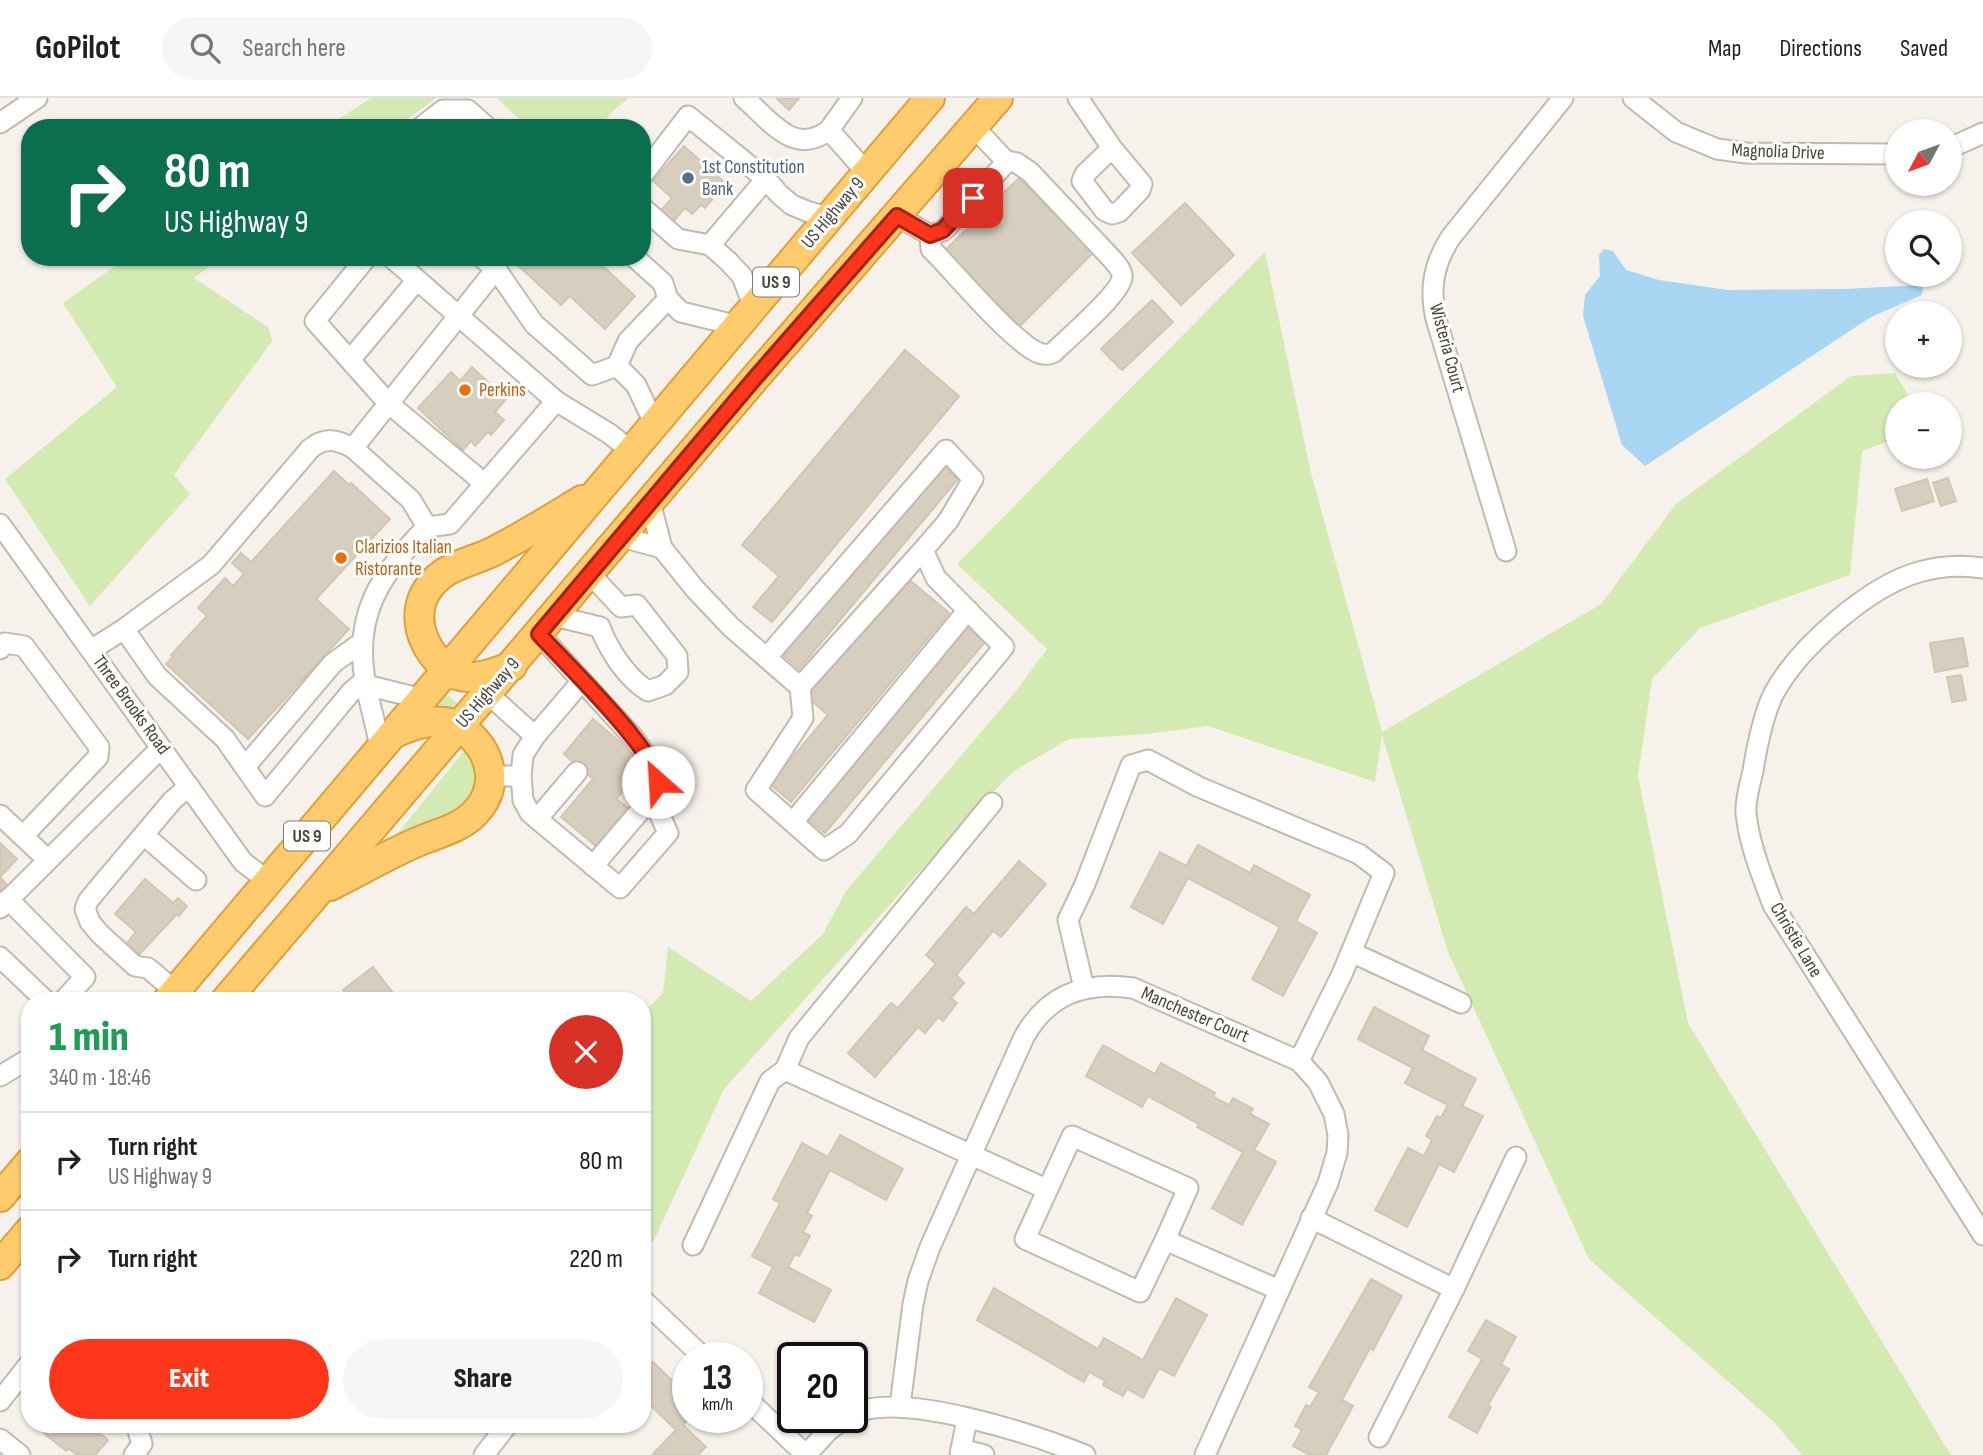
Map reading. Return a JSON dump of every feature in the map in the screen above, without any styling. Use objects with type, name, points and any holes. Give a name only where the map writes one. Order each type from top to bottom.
[{"type":"highway","name":"US Highway 9","points":[[174,992],[930,98]]},
{"type":"highway","name":"US Highway 9","points":[[233,992],[998,98]]},
{"type":"highway","points":[[512,666],[491,675],[471,678],[447,671],[429,652],[421,637],[420,607],[432,584],[445,572],[496,551],[601,489]]},
{"type":"highway","points":[[317,893],[464,822],[483,802],[489,788],[487,757],[482,746],[460,727],[435,721],[416,724],[387,741]]},
{"type":"highway","points":[[0,1196],[21,1172]]},
{"type":"highway","points":[[0,1265],[21,1240]]},
{"type":"street","points":[[0,124],[37,98]]},
{"type":"street","points":[[744,98],[795,141],[820,137],[829,130],[852,98]]},
{"type":"street","points":[[1078,98],[1112,148]]},
{"type":"street","name":"Wisteria Court","points":[[1506,551],[1436,319],[1432,298],[1434,276],[1443,249],[1451,237],[1563,98]]},
{"type":"street","name":"Magnolia Drive","points":[[1633,98],[1676,132],[1717,149],[1746,153],[1885,154]]},
{"type":"street","points":[[432,119],[443,110],[468,110],[478,119]]},
{"type":"street","points":[[651,164],[688,116],[766,178],[792,205],[829,217]]},
{"type":"street","points":[[930,235],[931,249],[1017,339],[1037,353],[1048,355],[1054,352],[1103,304],[1122,278],[1121,271],[1079,222],[1030,172],[1017,163],[1003,160],[974,127]]},
{"type":"street","points":[[829,130],[867,173]]},
{"type":"street","points":[[1962,143],[1983,133]]},
{"type":"street","points":[[930,235],[943,230],[1003,166],[1003,160]]},
{"type":"street","points":[[710,245],[766,178]]},
{"type":"street","points":[[644,266],[663,283],[668,299],[681,312],[747,317],[742,276],[728,261],[710,245],[678,239],[651,215]]},
{"type":"street","points":[[897,216],[930,235]]},
{"type":"street","points":[[360,266],[315,321],[388,403],[484,483]]},
{"type":"street","points":[[402,266],[556,401],[632,452]]},
{"type":"street","points":[[353,448],[459,315],[487,266]]},
{"type":"street","points":[[491,266],[534,324],[592,374],[617,366],[628,341],[668,299]]},
{"type":"street","points":[[350,360],[418,280]]},
{"type":"street","points":[[617,366],[635,385],[655,425]]},
{"type":"street","points":[[387,741],[361,686],[361,643],[366,610],[376,588],[403,550],[427,527],[450,524],[556,401]]},
{"type":"street","points":[[91,650],[211,565],[310,449],[319,442],[339,441],[353,448],[411,500],[427,527]]},
{"type":"street","points":[[767,657],[946,450],[974,479],[948,521],[800,687]]},
{"type":"street","points":[[650,502],[662,548],[695,589],[731,627],[800,687],[803,718],[756,790],[824,850],[848,834],[1004,647],[936,578],[923,550]]},
{"type":"street","name":"Three Brooks Road","points":[[0,524],[243,862],[268,881]]},
{"type":"street","points":[[621,537],[662,548]]},
{"type":"street","name":"Christie Lane","points":[[1983,568],[1941,567],[1918,572],[1896,581],[1837,619],[1801,658],[1774,694],[1756,752],[1746,811],[1759,870],[1773,905],[1983,1235]]},
{"type":"street","points":[[590,574],[621,607]]},
{"type":"street","points":[[546,625],[600,628],[621,607],[637,606],[677,656],[678,672],[665,685],[648,691],[638,685],[606,644],[600,628]]},
{"type":"street","points":[[793,822],[968,610]]},
{"type":"street","points":[[546,625],[582,681],[632,736],[652,763],[658,778],[654,792],[593,866]]},
{"type":"street","points":[[124,629],[157,676],[225,739],[265,796],[361,686]]},
{"type":"street","points":[[0,649],[5,643],[24,646],[99,747],[99,757],[23,836]]},
{"type":"street","points":[[245,767],[333,663],[361,643]]},
{"type":"street","points":[[327,671],[361,686],[422,699]]},
{"type":"street","points":[[582,681],[535,736],[523,755],[523,800],[530,813],[620,888],[668,833],[654,792]]},
{"type":"street","points":[[488,694],[535,736]]},
{"type":"street","points":[[71,992],[85,977],[4,903],[161,748]]},
{"type":"street","points":[[1084,988],[1068,920],[1085,884],[1131,765],[1148,760],[1199,787],[1359,854],[1384,873],[1351,952],[1300,1060]]},
{"type":"street","points":[[537,819],[577,772]]},
{"type":"street","points":[[490,776],[521,776]]},
{"type":"street","points":[[168,992],[148,968],[135,966],[94,928],[86,914],[86,905],[173,801],[189,786]]},
{"type":"street","points":[[693,1245],[770,1081],[785,1070],[799,1038],[992,803]]},
{"type":"street","points":[[0,815],[48,860]]},
{"type":"street","points":[[144,835],[196,880]]},
{"type":"street","points":[[1351,952],[1461,1003]]},
{"type":"street","points":[[0,957],[37,992]]},
{"type":"street","name":"Manchester Court","points":[[900,1406],[918,1281],[930,1247],[1031,1025],[1058,1000],[1084,988],[1109,985],[1140,990],[1300,1060],[1328,1098],[1334,1114],[1338,1135],[1334,1169],[1205,1455]]},
{"type":"street","points":[[0,1076],[21,1063]]},
{"type":"street","points":[[785,1070],[1046,1189]]},
{"type":"street","points":[[1072,1136],[1188,1188],[1165,1240],[1140,1292],[1026,1239],[1046,1189],[1072,1136]]},
{"type":"street","points":[[1379,1437],[1517,1157]]},
{"type":"street","points":[[1311,1218],[1454,1289]]},
{"type":"street","points":[[1165,1240],[1279,1290]]},
{"type":"street","points":[[651,1308],[687,1342]]},
{"type":"street","points":[[0,1401],[21,1374]]},
{"type":"street","points":[[868,1410],[900,1406],[967,1419],[1016,1431],[1085,1455]]},
{"type":"street","points":[[763,1414],[806,1455],[826,1433]]},
{"type":"street","points":[[967,1419],[960,1452],[984,1455]]},
{"type":"street","points":[[134,1455],[142,1444],[139,1433]]},
{"type":"street","points":[[484,1455],[501,1433]]},
{"type":"street","points":[[0,1439],[20,1455]]},
{"type":"green space","points":[[371,98],[436,98],[408,119],[339,119]]},
{"type":"green space","points":[[497,98],[629,98],[606,119],[519,119]]},
{"type":"green space","points":[[1265,252],[1310,469],[1382,732],[1601,604],[1676,504],[1851,376],[1885,374],[1885,378],[1898,378],[1906,392],[1885,392],[1885,442],[1862,451],[1850,575],[1700,628],[1652,679],[1638,776],[1688,1023],[1951,1455],[1802,1455],[1774,1422],[1589,1259],[1448,952],[1382,735],[1375,782],[1208,726],[1146,734],[1069,739],[1014,771],[976,809],[724,1089],[653,1242],[651,1241],[651,1005],[663,993],[668,947],[751,1001],[823,934],[846,891],[1016,691],[1047,649],[957,564]]},
{"type":"green space","points":[[115,266],[209,266],[194,278],[269,328],[272,341],[174,475],[190,494],[90,606],[5,479],[117,387],[63,303]]},
{"type":"green space","points":[[445,693],[462,707],[458,711],[435,708]]},
{"type":"green space","points":[[469,748],[479,779],[465,810],[390,843],[465,750]]},
{"type":"water","points":[[1604,249],[1613,251],[1626,270],[1659,280],[1728,290],[1923,287],[1922,295],[1908,301],[1885,301],[1885,311],[1871,317],[1645,466],[1622,445],[1583,316],[1585,295],[1600,276],[1599,255]]},
{"type":"building","points":[[776,98],[799,98],[789,110]]},
{"type":"building","points":[[684,146],[723,181],[709,196],[712,200],[705,208],[701,205],[692,214],[685,208],[670,225],[658,214],[672,198],[653,181]]},
{"type":"building","points":[[1019,178],[1093,253],[1016,330],[941,254]]},
{"type":"building","points":[[1185,203],[1234,255],[1181,305],[1132,253]]},
{"type":"building","points":[[519,266],[603,266],[635,296],[605,329],[570,296],[561,305]]},
{"type":"building","points":[[1152,300],[1173,322],[1122,370],[1101,349]]},
{"type":"building","points":[[905,350],[959,396],[772,622],[753,607],[779,576],[742,545]]},
{"type":"building","points":[[472,367],[506,399],[495,412],[504,420],[491,435],[488,432],[475,446],[471,441],[463,450],[418,408],[451,372],[460,381]]},
{"type":"building","points":[[942,465],[958,479],[799,669],[783,655]]},
{"type":"building","points":[[334,471],[390,519],[316,599],[349,629],[248,739],[166,664],[207,616],[198,608],[225,578],[233,586],[244,574],[232,563],[241,553],[251,562]]},
{"type":"building","points":[[1948,478],[1956,501],[1941,506],[1933,483]]},
{"type":"building","points":[[1927,479],[1934,501],[1902,511],[1895,489]]},
{"type":"building","points":[[906,577],[949,613],[791,802],[770,784],[828,715],[806,696]]},
{"type":"building","points":[[965,626],[985,642],[825,833],[805,817]]},
{"type":"building","points":[[1963,638],[1968,666],[1935,672],[1930,643]]},
{"type":"building","points":[[1961,675],[1966,700],[1952,702],[1947,677]]},
{"type":"building","points":[[593,719],[646,764],[616,799],[628,808],[596,846],[561,817],[593,779],[564,754]]},
{"type":"building","points":[[0,843],[17,859],[0,877]]},
{"type":"building","points":[[1198,845],[1250,873],[1254,865],[1310,895],[1296,921],[1317,933],[1283,996],[1252,979],[1280,927],[1188,878],[1163,924],[1131,907],[1160,852],[1186,866]]},
{"type":"building","points":[[1019,861],[1046,884],[1001,937],[993,931],[956,975],[964,983],[951,998],[957,1003],[943,1021],[938,1017],[925,1033],[918,1027],[875,1077],[848,1053],[891,1003],[898,1008],[936,964],[926,955],[966,907],[974,914]]},
{"type":"building","points":[[0,877],[7,885],[0,892]]},
{"type":"building","points":[[145,879],[173,903],[178,898],[187,906],[136,958],[123,948],[136,932],[115,914]]},
{"type":"building","points":[[373,967],[392,992],[344,992],[343,990]]},
{"type":"building","points":[[1374,1007],[1429,1036],[1422,1050],[1476,1079],[1462,1106],[1483,1116],[1454,1172],[1439,1164],[1407,1227],[1375,1210],[1408,1148],[1424,1156],[1432,1140],[1426,1136],[1437,1116],[1441,1118],[1448,1105],[1405,1083],[1413,1068],[1358,1039]]},
{"type":"building","points":[[1103,1045],[1155,1074],[1161,1063],[1215,1093],[1213,1097],[1229,1105],[1233,1098],[1253,1109],[1250,1114],[1269,1124],[1254,1150],[1276,1162],[1242,1225],[1212,1208],[1243,1152],[1148,1096],[1142,1107],[1086,1076]]},
{"type":"building","points":[[840,1135],[903,1169],[886,1200],[830,1170],[807,1213],[812,1216],[803,1232],[810,1236],[799,1256],[795,1254],[788,1267],[831,1290],[814,1322],[759,1293],[773,1267],[752,1256],[780,1203],[773,1199],[802,1143],[828,1157]]},
{"type":"building","points":[[1371,1279],[1402,1296],[1342,1400],[1353,1406],[1326,1455],[1310,1455],[1293,1446],[1302,1430],[1295,1426],[1306,1405],[1310,1407],[1319,1392],[1309,1387]]},
{"type":"building","points":[[994,1288],[1098,1349],[1104,1338],[1143,1360],[1176,1298],[1207,1315],[1174,1376],[1159,1368],[1143,1398],[1127,1389],[1123,1396],[1103,1385],[1105,1381],[1089,1372],[1084,1382],[977,1320]]},
{"type":"building","points":[[1486,1320],[1516,1337],[1501,1364],[1509,1369],[1488,1405],[1491,1407],[1477,1433],[1449,1417],[1482,1359],[1468,1351]]},
{"type":"building","points":[[653,1362],[672,1380],[672,1426],[651,1406]]},
{"type":"building","points":[[44,1433],[100,1433],[108,1440],[95,1455],[77,1455],[68,1448],[66,1451]]},
{"type":"building","points":[[673,1433],[691,1433],[706,1447],[698,1455],[652,1455]]},
{"type":"place","name":"1st Constitution Bank","points":[[688,178]]},
{"type":"place","name":"Perkins","points":[[465,390]]},
{"type":"place","name":"Clarizios Italian Ristorante","points":[[341,558]]},
{"type":"route","points":[[658,782],[652,763],[632,736],[539,634],[755,378],[897,216],[930,235],[943,230],[973,198]]}]
